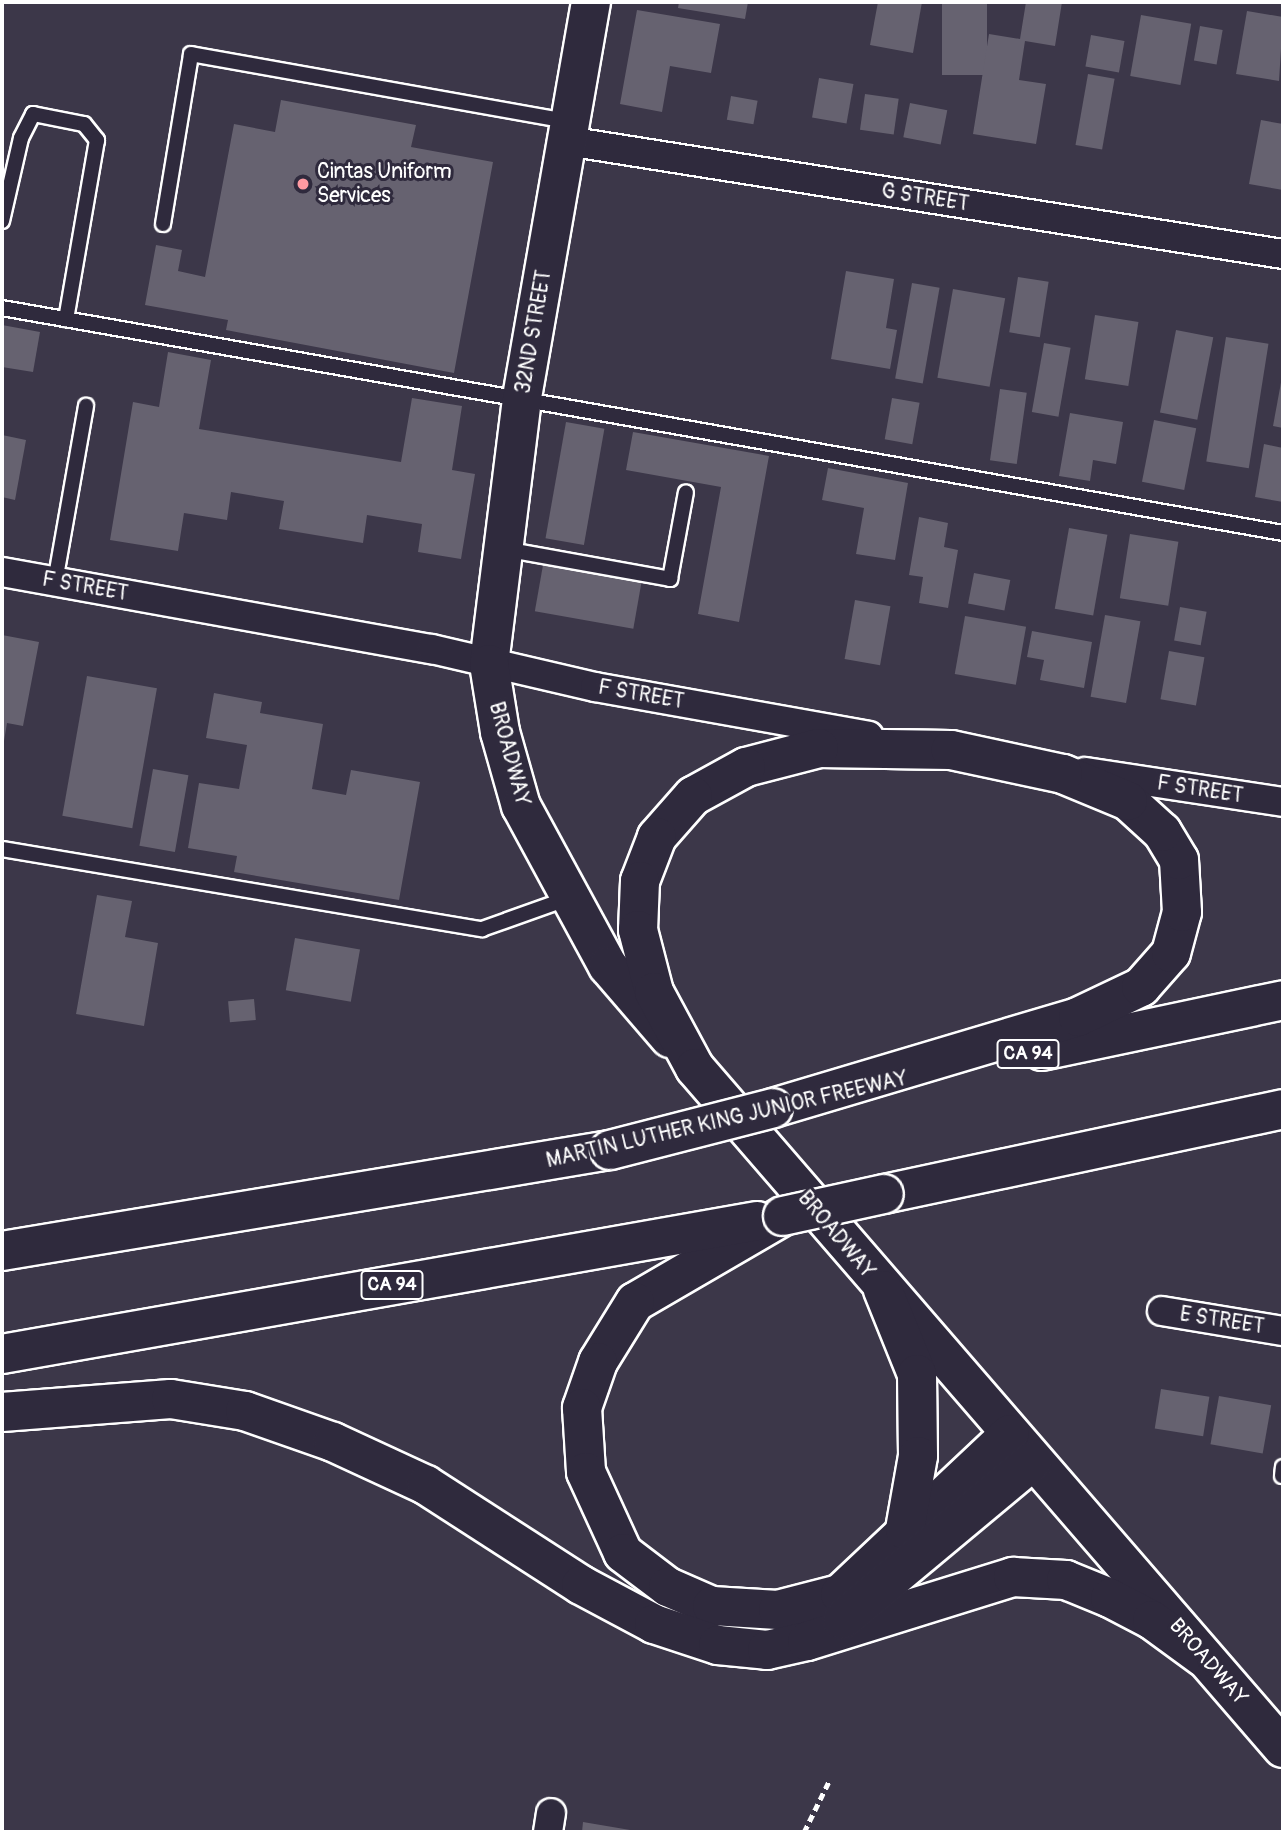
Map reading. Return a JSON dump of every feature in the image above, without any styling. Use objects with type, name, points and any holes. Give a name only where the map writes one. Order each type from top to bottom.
[{"type":"main road","name":"32ND STREET","points":[[489,664],[522,399],[591,2]]},
{"type":"main road","name":"BROADWAY","points":[[489,664],[500,732],[520,806],[608,966],[883,1290],[1283,1748]]},
{"type":"main road","points":[[695,1068],[654,992],[638,930],[640,881],[657,836],[693,796],[746,767],[819,748],[951,750],[1063,774],[1128,801],[1162,832],[1182,873],[1182,912],[1171,953],[1141,987],[1079,1017],[773,1108]]},
{"type":"main road","name":"MARTIN LUTHER KING JUNIOR FREEWAY","points":[[2,1251],[610,1150],[773,1108],[1283,1000]]},
{"type":"main road","name":"CA 94","points":[[2,1354],[783,1216],[1283,1109]]},
{"type":"main road","points":[[783,1216],[635,1302],[598,1363],[582,1408],[586,1472],[623,1553],[668,1587],[712,1606],[778,1610],[840,1594],[905,1530],[1021,1448]]},
{"type":"main road","points":[[883,1290],[917,1374],[918,1456],[905,1530]]},
{"type":"main road","points":[[2,1412],[171,1399],[245,1411],[333,1442],[426,1485],[581,1585],[653,1624],[692,1639],[739,1649],[767,1650],[807,1641],[1013,1577],[1066,1580],[1110,1598],[1152,1620],[1203,1657]]},
{"type":"main road","points":[[807,1641],[862,1607],[1021,1448]]},
{"type":"street","name":"G STREET","points":[[569,131],[1283,254]]},
{"type":"street","name":"F STREET","points":[[2,572],[432,649],[489,664],[951,750],[1283,802]]},
{"type":"street","name":"E STREET","points":[[1162,1311],[1283,1331]]},
{"type":"lane","points":[[163,223],[191,54],[569,131]]},
{"type":"lane","points":[[2,221],[20,138],[33,114],[84,124],[97,140],[66,319]]},
{"type":"lane","points":[[2,308],[1283,533]]},
{"type":"lane","points":[[55,582],[86,405]]},
{"type":"lane","points":[[502,549],[670,579],[685,492]]},
{"type":"lane","points":[[2,849],[482,929],[570,898]]},
{"type":"path","points":[[804,1832],[830,1779]]},
{"type":"building","points":[[679,2],[748,2],[745,19],[678,8]]},
{"type":"building","points":[[878,2],[922,2],[913,53],[870,45]]},
{"type":"building","points":[[942,2],[987,2],[987,75],[942,75]]},
{"type":"building","points":[[1026,2],[1062,2],[1055,46],[1025,41],[1019,80],[1046,84],[1036,144],[973,134],[989,34],[1020,39]]},
{"type":"building","points":[[637,10],[720,24],[711,73],[670,66],[662,112],[620,104]]},
{"type":"building","points":[[1247,11],[1283,17],[1279,81],[1236,74]]},
{"type":"building","points":[[1141,15],[1191,24],[1180,85],[1130,76]]},
{"type":"building","points":[[1200,26],[1223,30],[1217,64],[1194,60]]},
{"type":"building","points":[[1091,35],[1124,41],[1119,72],[1085,67]]},
{"type":"building","points":[[1088,74],[1115,79],[1102,150],[1075,145]]},
{"type":"building","points":[[819,78],[853,84],[847,123],[812,117]]},
{"type":"building","points":[[865,94],[899,99],[894,134],[860,130]]},
{"type":"building","points":[[731,96],[758,101],[753,124],[727,120]]},
{"type":"building","points":[[281,100],[416,125],[411,147],[493,162],[454,373],[226,330],[228,320],[145,305],[156,245],[182,250],[178,271],[205,277],[234,124],[275,132]]},
{"type":"building","points":[[910,103],[947,110],[941,145],[903,137]]},
{"type":"building","points":[[1261,120],[1283,124],[1283,190],[1249,184]]},
{"type":"building","points":[[846,271],[894,279],[886,328],[897,330],[890,369],[831,359]]},
{"type":"building","points":[[1018,277],[1049,282],[1040,337],[1009,332]]},
{"type":"building","points":[[912,283],[940,288],[923,383],[895,379]]},
{"type":"building","points":[[953,289],[1005,298],[990,387],[937,378]]},
{"type":"building","points":[[1095,315],[1138,322],[1128,386],[1085,379]]},
{"type":"building","points":[[2,325],[40,332],[33,372],[2,367]]},
{"type":"building","points":[[1176,330],[1213,337],[1197,420],[1160,412]]},
{"type":"building","points":[[1226,337],[1268,344],[1249,468],[1206,461]]},
{"type":"building","points":[[1044,343],[1071,348],[1058,417],[1032,412]]},
{"type":"building","points":[[168,352],[211,360],[199,429],[401,462],[412,398],[462,406],[452,470],[475,474],[461,559],[418,552],[422,524],[367,515],[363,543],[279,529],[284,501],[231,492],[227,520],[184,513],[178,551],[110,540],[133,402],[159,407]]},
{"type":"building","points":[[1283,377],[1283,428],[1273,426]]},
{"type":"building","points":[[1000,389],[1027,393],[1017,464],[990,460]]},
{"type":"building","points":[[892,398],[920,403],[912,444],[885,439]]},
{"type":"building","points":[[1070,413],[1123,422],[1116,464],[1093,460],[1090,481],[1059,476]]},
{"type":"building","points":[[1154,420],[1196,428],[1184,490],[1142,482]]},
{"type":"building","points":[[566,422],[604,429],[584,545],[546,538]]},
{"type":"building","points":[[633,432],[769,456],[739,622],[698,614],[721,487],[626,470]]},
{"type":"building","points":[[2,435],[26,440],[15,500],[2,497]]},
{"type":"building","points":[[1264,444],[1283,448],[1283,502],[1255,497]]},
{"type":"building","points":[[828,468],[908,483],[895,560],[856,554],[864,508],[822,500]]},
{"type":"building","points":[[919,517],[948,523],[944,547],[958,550],[948,608],[919,603],[923,577],[909,575]]},
{"type":"building","points":[[1069,528],[1107,535],[1093,616],[1055,609]]},
{"type":"building","points":[[1130,534],[1178,542],[1168,606],[1120,598]]},
{"type":"building","points":[[543,565],[641,582],[633,629],[535,611]]},
{"type":"building","points":[[974,573],[1010,580],[1004,610],[968,603]]},
{"type":"building","points":[[855,600],[890,606],[880,665],[845,659]]},
{"type":"building","points":[[1180,607],[1207,612],[1201,645],[1174,640]]},
{"type":"building","points":[[1105,615],[1140,621],[1126,703],[1091,697]]},
{"type":"building","points":[[965,616],[1026,627],[1016,685],[955,674]]},
{"type":"building","points":[[1032,631],[1092,642],[1084,688],[1040,680],[1044,660],[1027,657]]},
{"type":"building","points":[[2,635],[39,642],[23,726],[7,723],[3,747]]},
{"type":"building","points":[[1169,651],[1204,657],[1196,706],[1160,699]]},
{"type":"building","points":[[87,676],[157,688],[132,828],[62,816]]},
{"type":"building","points":[[214,693],[262,702],[260,713],[323,724],[312,789],[346,795],[351,770],[420,782],[399,900],[234,872],[237,856],[188,848],[199,783],[239,789],[247,745],[206,738]]},
{"type":"building","points":[[153,769],[188,775],[175,852],[139,846]]},
{"type":"building","points":[[97,895],[132,901],[125,937],[158,943],[144,1026],[76,1014]]},
{"type":"building","points":[[295,938],[360,949],[351,1002],[286,990]]},
{"type":"building","points":[[254,999],[256,1020],[230,1022],[228,1001]]},
{"type":"building","points":[[1161,1389],[1209,1397],[1203,1436],[1155,1429]]},
{"type":"building","points":[[1219,1396],[1271,1405],[1263,1453],[1210,1444]]},
{"type":"building","points":[[583,1822],[636,1831],[636,1832],[582,1832]]},
{"type":"place","name":"Cintas Uniform Services","points":[[303,184]]}]
